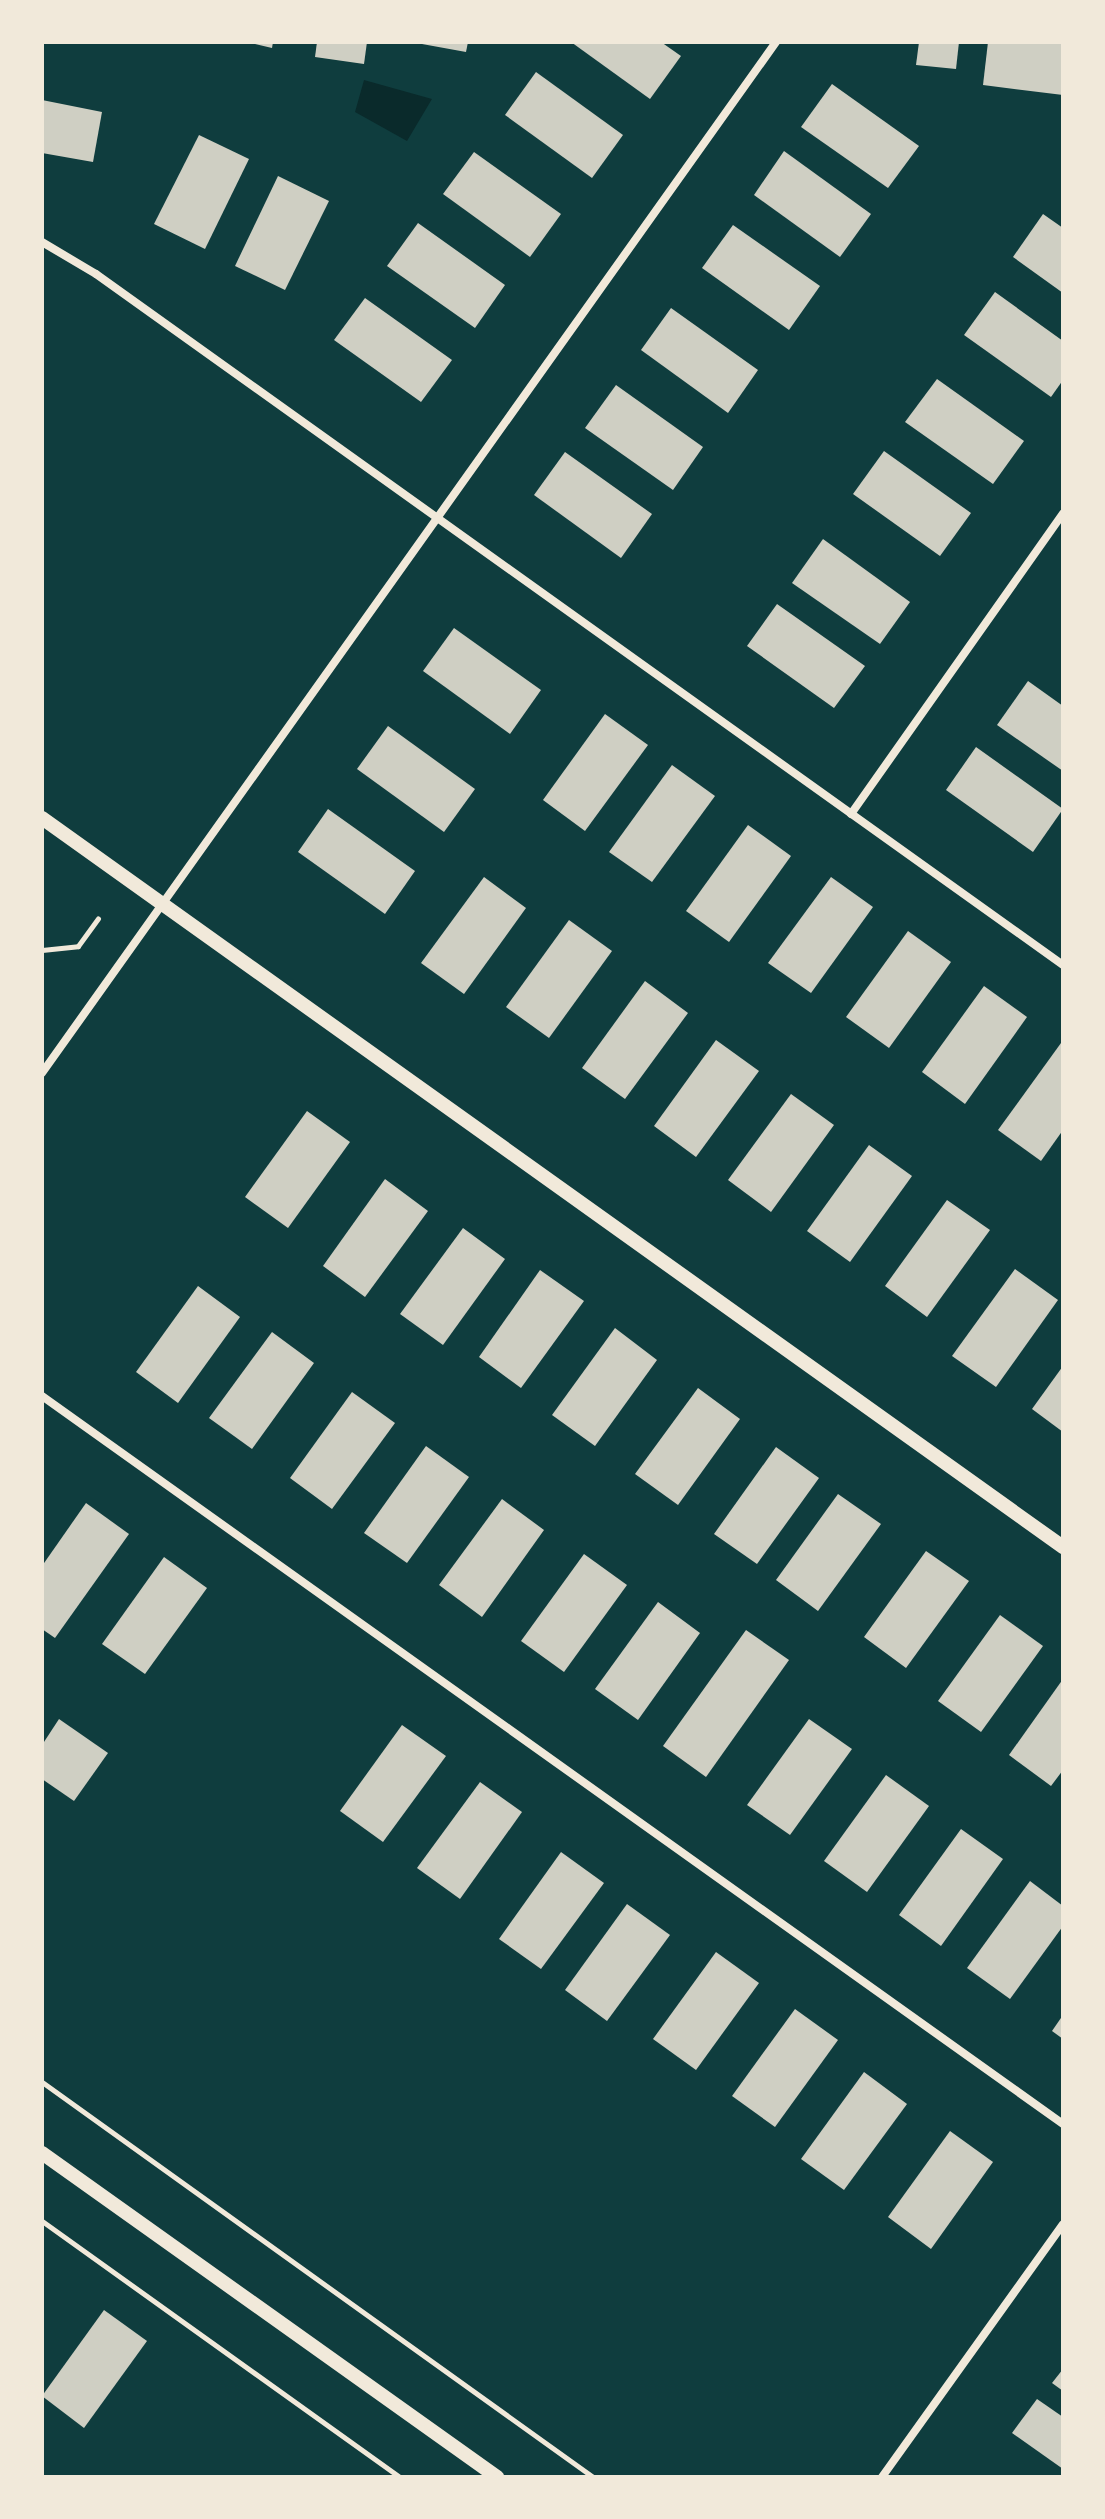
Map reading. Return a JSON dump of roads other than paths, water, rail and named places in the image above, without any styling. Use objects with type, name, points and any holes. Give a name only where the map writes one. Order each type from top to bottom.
[{"type":"street","points":[[42,1073],[776,42]]},
{"type":"street","points":[[42,242],[96,274],[1063,965]]},
{"type":"street","points":[[851,814],[1063,513]]},
{"type":"street","points":[[42,818],[1063,1547]]},
{"type":"street","points":[[42,1396],[1063,2124]]},
{"type":"street","points":[[42,2153],[497,2477]]},
{"type":"street","points":[[882,2477],[1063,2224]]},
{"type":"water","points":[[364,80],[432,99],[407,141],[355,112]]}]
